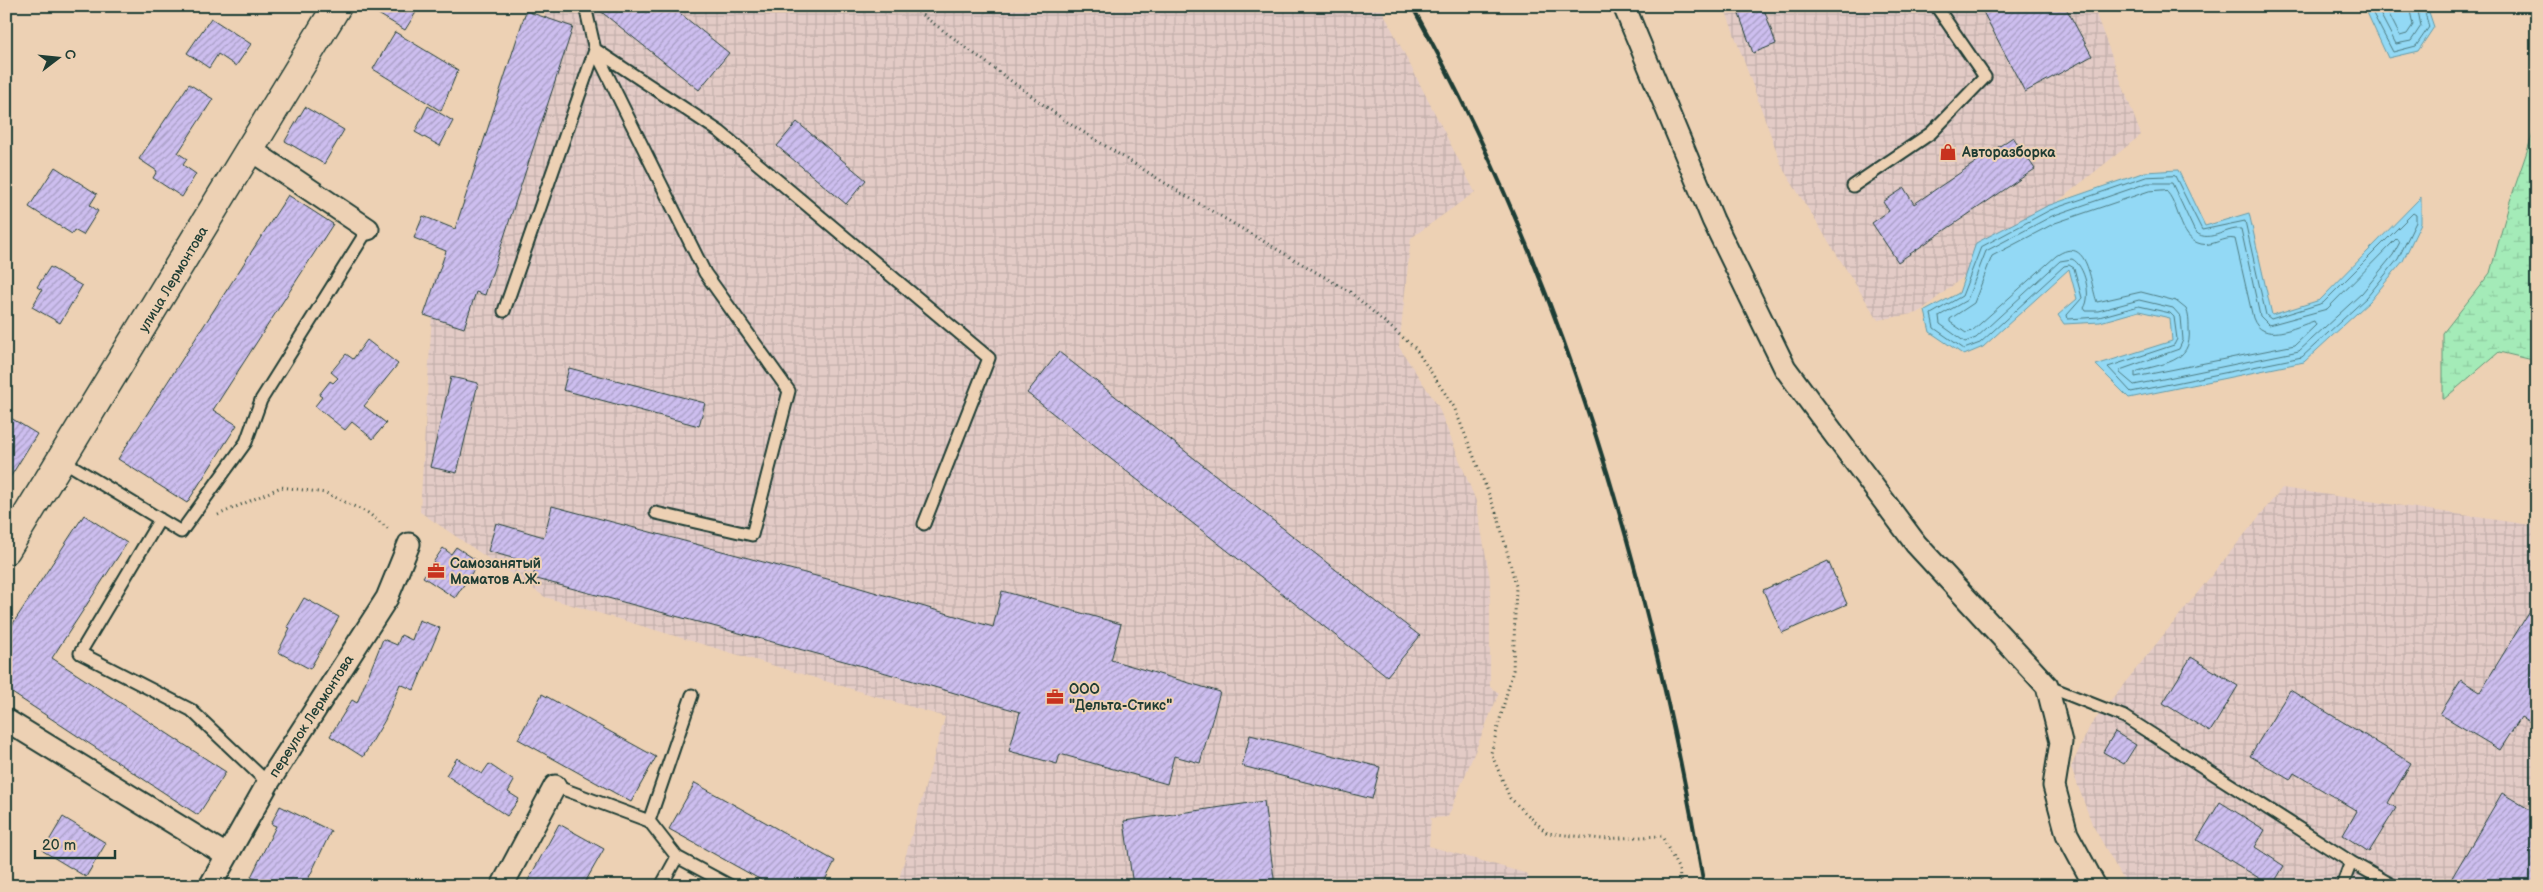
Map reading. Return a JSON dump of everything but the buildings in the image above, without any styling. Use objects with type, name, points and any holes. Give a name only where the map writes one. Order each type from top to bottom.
[{"type":"street","name":"улица Лермонтова","points":[[6,550],[337,6]]},
{"type":"street","points":[[1624,6],[1713,220],[1785,368],[1916,544],[2047,686],[2060,742],[2054,786],[2066,834],[2095,886]]},
{"type":"street","points":[[251,150],[368,229]]},
{"type":"street","name":"переулок Лермонтова","points":[[210,886],[268,783],[387,598],[409,544]]},
{"type":"street","points":[[6,720],[226,855]]},
{"type":"street","points":[[502,886],[555,786]]},
{"type":"lane","points":[[586,6],[596,50],[705,273],[789,391],[752,535],[656,513]]},
{"type":"lane","points":[[1853,186],[1932,133],[1985,77],[1936,6]]},
{"type":"lane","points":[[504,311],[596,50]]},
{"type":"lane","points":[[596,50],[720,132],[989,358],[924,524]]},
{"type":"lane","points":[[62,460],[181,532],[246,442],[261,400],[368,229]]},
{"type":"lane","points":[[160,520],[80,653],[191,710],[268,783]]},
{"type":"lane","points":[[2047,686],[2125,717],[2351,862],[2394,886]]},
{"type":"lane","points":[[649,821],[692,695]]},
{"type":"lane","points":[[555,786],[649,821],[677,857],[731,886]]},
{"type":"lane","points":[[660,886],[677,857]]},
{"type":"lane","points":[[2342,886],[2351,862]]},
{"type":"path","points":[[910,6],[1064,120],[1181,193],[1350,292],[1415,348],[1454,407],[1498,517],[1516,586],[1513,670],[1491,753],[1510,798],[1547,833],[1602,839],[1662,836],[1679,870],[1681,886]]},
{"type":"path","points":[[181,532],[281,487],[326,493],[368,513],[409,544]]},
{"type":"shaded area","points":[[549,6],[1380,6],[1475,192],[1411,238],[1399,347],[1438,406],[1476,501],[1490,579],[1490,687],[1499,693],[1448,817],[1431,818],[1429,846],[1528,874],[1529,886],[897,886],[945,717],[545,597],[420,512],[434,280]]},
{"type":"shaded area","name":"Авторазборка","points":[[1724,6],[2093,6],[2141,135],[1918,313],[1878,320],[1783,169]]},
{"type":"shaded area","points":[[2282,488],[2537,526],[2537,886],[2127,886],[2092,824],[2071,767],[2090,726]]},
{"type":"green space","points":[[2537,122],[2537,361],[2499,352],[2443,400],[2443,333],[2490,273],[2509,204]]},
{"type":"water","points":[[2364,6],[2427,6],[2434,27],[2418,51],[2388,58]]},
{"type":"water","points":[[2178,170],[2205,226],[2249,213],[2272,315],[2320,300],[2421,197],[2421,223],[2403,261],[2370,301],[2304,362],[2129,398],[2096,365],[2172,341],[2170,318],[2139,311],[2100,322],[2064,324],[2058,315],[2077,299],[2069,269],[1983,347],[1964,355],[1930,332],[1925,311],[1959,293],[1976,243],[2047,206],[2145,172]]},
{"type":"railway","points":[[1412,6],[1466,110],[1514,216],[1557,324],[1595,434],[1628,545],[1657,658],[1704,886]]},
{"type":"place","name":"Авторазборка","points":[[1948,152]]},
{"type":"place","name":"Самозанятый Маматов А.Ж.","points":[[436,571]]},
{"type":"place","name":"ООО \"Дельта-Стикс\"","points":[[1055,697]]}]
